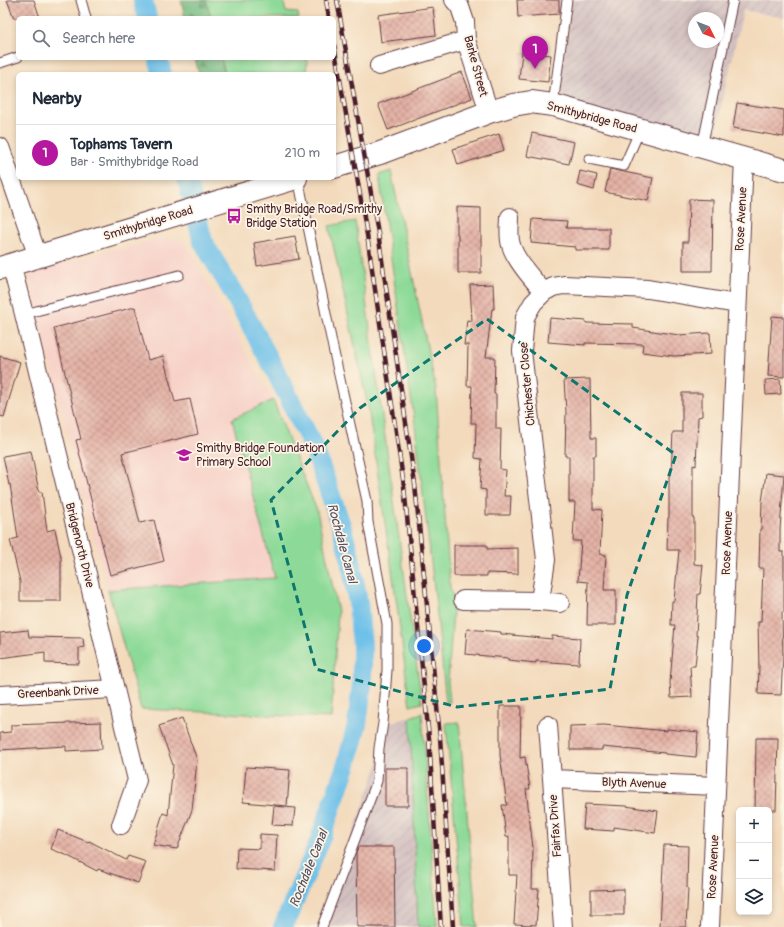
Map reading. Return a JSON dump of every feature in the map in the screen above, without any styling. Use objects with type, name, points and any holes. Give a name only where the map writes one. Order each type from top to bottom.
[{"type":"street","name":"Barke Street","points":[[454,0],[460,7],[465,22],[466,40],[488,112]]},
{"type":"street","points":[[379,66],[466,40]]},
{"type":"street","name":"Smithybridge Road","points":[[336,166],[380,153],[488,112],[531,102],[554,105],[784,170]]},
{"type":"street","points":[[0,147],[38,256]]},
{"type":"street","name":"Rose Avenue","points":[[710,927],[744,159]]},
{"type":"street","name":"Smithybridge Road","points":[[6,266],[290,180]]},
{"type":"street","points":[[510,217],[511,245],[518,260],[544,292]]},
{"type":"street","name":"Bridgenorth Drive","points":[[6,266],[24,314],[137,780],[121,825]]},
{"type":"street","name":"Chichester Close","points":[[540,601],[546,560],[522,351],[525,317],[533,303],[544,292],[553,287],[564,285],[648,289],[737,304]]},
{"type":"street","points":[[463,600],[540,601],[560,603]]},
{"type":"street","name":"Greenbank Drive","points":[[0,695],[115,689]]},
{"type":"street","name":"Fairfax Drive","points":[[548,725],[563,927]]},
{"type":"street","name":"Blyth Avenue","points":[[552,780],[716,786]]},
{"type":"lane","points":[[81,0],[85,16]]},
{"type":"lane","points":[[554,105],[567,0]]},
{"type":"lane","points":[[702,147],[733,0]]},
{"type":"lane","points":[[0,63],[16,58]]},
{"type":"lane","points":[[589,159],[624,166],[640,130]]},
{"type":"lane","points":[[297,180],[367,501],[368,522],[387,624],[383,723],[379,748],[377,781],[322,927]]},
{"type":"lane","points":[[24,314],[179,274]]},
{"type":"highlighted area","points":[[487,319],[676,455],[627,595],[610,689],[457,707],[316,669],[271,500],[360,408]]},
{"type":"shaded area","points":[[572,0],[784,0],[784,18],[743,10],[713,143],[558,101]]},
{"type":"shaded area","name":"Smithy Bridge Foundation Primary School","points":[[160,238],[185,241],[273,400],[317,511],[338,612],[331,718],[141,709],[88,517],[28,273]]},
{"type":"shaded area","points":[[410,717],[418,927],[318,927],[372,782],[392,722]]},
{"type":"green space","points":[[181,0],[206,0],[210,16],[185,16]]},
{"type":"green space","points":[[206,0],[283,0],[286,12],[298,13],[299,16],[210,16]]},
{"type":"green space","points":[[196,60],[222,60],[224,72],[198,72]]},
{"type":"green space","points":[[222,60],[306,60],[307,62],[306,72],[224,72]]},
{"type":"green space","points":[[391,171],[436,389],[450,587],[456,605],[453,612],[448,682],[450,702],[446,702],[415,425],[379,175]]},
{"type":"green space","points":[[355,221],[422,703],[410,706],[368,407],[329,226]]},
{"type":"green space","points":[[273,400],[317,511],[338,612],[331,718],[141,709],[108,590],[275,578],[232,419]]},
{"type":"green space","points":[[422,713],[437,927],[418,927],[410,717]]},
{"type":"green space","points":[[459,722],[477,927],[464,927],[446,723]]},
{"type":"building","points":[[7,0],[34,0],[39,16],[16,16],[16,18],[14,18]]},
{"type":"building","points":[[517,0],[559,0],[559,14],[518,17]]},
{"type":"building","points":[[433,7],[436,35],[381,42],[378,15]]},
{"type":"building","points":[[522,52],[551,55],[548,82],[519,79]]},
{"type":"building","points":[[462,72],[472,98],[388,130],[378,104]]},
{"type":"building","points":[[737,103],[784,110],[784,137],[733,128]]},
{"type":"building","points":[[532,133],[574,142],[569,164],[527,156]]},
{"type":"building","points":[[499,134],[504,150],[458,165],[453,149]]},
{"type":"building","points":[[610,169],[653,178],[648,201],[605,192]]},
{"type":"building","points":[[580,171],[597,175],[594,190],[577,185]]},
{"type":"building","points":[[689,199],[713,200],[712,271],[683,271],[683,242],[688,242]]},
{"type":"building","points":[[457,207],[481,208],[481,273],[458,273]]},
{"type":"building","points":[[533,219],[567,221],[566,228],[609,228],[609,250],[575,250],[575,247],[531,243]]},
{"type":"building","points":[[295,236],[299,259],[257,266],[254,243]]},
{"type":"building","points":[[493,284],[494,309],[492,309],[486,357],[495,357],[494,394],[496,394],[496,429],[501,429],[500,469],[506,470],[504,496],[511,496],[510,515],[486,515],[486,490],[480,489],[482,459],[475,458],[476,423],[471,423],[472,386],[467,386],[468,345],[464,345],[467,320],[472,321],[470,285]]},
{"type":"building","points":[[135,307],[148,360],[163,356],[175,402],[190,399],[198,434],[122,453],[140,523],[154,520],[164,561],[110,575],[76,440],[81,439],[54,328]]},
{"type":"building","points":[[772,316],[784,317],[784,377],[768,376]]},
{"type":"building","points":[[550,318],[586,321],[586,323],[633,324],[633,328],[679,335],[710,333],[711,354],[674,356],[642,352],[643,344],[585,343],[585,345],[548,342]]},
{"type":"building","points":[[0,356],[20,362],[4,417],[0,416]]},
{"type":"building","points":[[590,379],[591,438],[596,438],[596,456],[593,456],[593,509],[602,510],[600,554],[606,555],[604,590],[616,590],[616,625],[587,625],[588,582],[578,581],[581,541],[573,541],[575,502],[569,502],[569,456],[565,456],[566,412],[564,380]]},
{"type":"building","points":[[780,379],[781,394],[766,395],[765,380]]},
{"type":"building","points":[[682,393],[702,393],[702,416],[698,417],[696,466],[693,465],[693,518],[694,564],[703,565],[700,594],[698,594],[696,636],[698,636],[695,666],[690,666],[692,697],[671,698],[670,682],[675,625],[671,625],[672,601],[674,601],[679,550],[667,550],[669,475],[671,475],[673,432],[682,432]]},
{"type":"building","points":[[31,451],[39,492],[42,492],[47,531],[55,529],[61,557],[61,601],[20,601],[20,581],[10,540],[18,538],[10,484],[9,485],[3,456]]},
{"type":"building","points":[[766,473],[784,475],[780,529],[780,552],[784,552],[784,612],[782,612],[783,655],[781,695],[758,694],[758,622],[761,622],[763,568],[759,568],[760,529]]},
{"type":"building","points":[[454,545],[487,545],[487,549],[518,548],[518,574],[487,573],[487,576],[454,576]]},
{"type":"building","points":[[467,629],[552,639],[552,636],[580,638],[579,664],[536,661],[536,663],[508,660],[508,658],[465,654]]},
{"type":"building","points":[[28,630],[29,637],[83,638],[84,647],[79,648],[79,664],[45,663],[45,652],[0,658],[0,633]]},
{"type":"building","points":[[500,706],[521,706],[520,758],[525,757],[530,789],[526,789],[533,848],[532,889],[539,889],[536,925],[514,924],[517,875],[509,875],[509,836],[506,837],[502,805],[507,805],[500,755]]},
{"type":"building","points":[[182,718],[197,760],[192,810],[177,849],[153,845],[163,813],[168,815],[173,765],[159,726]]},
{"type":"building","points":[[101,722],[102,749],[66,751],[66,746],[0,750],[0,733],[11,732],[11,725]]},
{"type":"building","points":[[604,725],[667,731],[667,729],[698,732],[696,757],[602,747],[602,750],[570,750],[570,726]]},
{"type":"building","points":[[756,738],[778,738],[776,810],[772,810],[772,807],[755,807]]},
{"type":"building","points":[[246,767],[290,770],[287,806],[243,802]]},
{"type":"building","points":[[385,768],[408,768],[408,806],[385,806]]},
{"type":"building","points":[[585,804],[626,806],[658,811],[655,833],[614,827],[614,831],[583,829]]},
{"type":"building","points":[[274,806],[295,808],[293,826],[272,825]]},
{"type":"building","points":[[58,830],[88,842],[89,841],[126,860],[128,856],[146,862],[138,883],[98,869],[97,871],[51,849]]},
{"type":"building","points":[[260,834],[277,835],[275,871],[236,869],[237,848],[260,849]]},
{"type":"building","points":[[664,845],[688,846],[686,927],[660,927]]},
{"type":"building","points":[[358,847],[394,847],[395,927],[357,927],[356,853]]},
{"type":"building","points":[[624,889],[624,915],[591,915],[591,890]]},
{"type":"waterway","name":"Rochdale Canal","points":[[143,0],[147,16]]},
{"type":"waterway","name":"Rochdale Canal","points":[[158,60],[162,72]]},
{"type":"waterway","name":"Rochdale Canal","points":[[188,180],[203,242],[234,294],[276,372],[314,448],[340,522],[350,557],[358,603],[362,645],[362,685],[357,724],[347,763],[318,845],[283,927]]},
{"type":"railway","points":[[326,0],[329,16]]},
{"type":"railway","points":[[337,0],[378,233],[415,484],[440,737],[453,927]]},
{"type":"railway","points":[[336,57],[367,235],[404,486],[429,738],[441,927]]},
{"type":"place","name":"Tophams Tavern","points":[[535,69]]},
{"type":"place","name":"Smithy Bridge Road/Smithy Bridge Station","points":[[234,216]]},
{"type":"place","name":"Smithy Bridge Foundation Primary School","points":[[184,455]]}]
